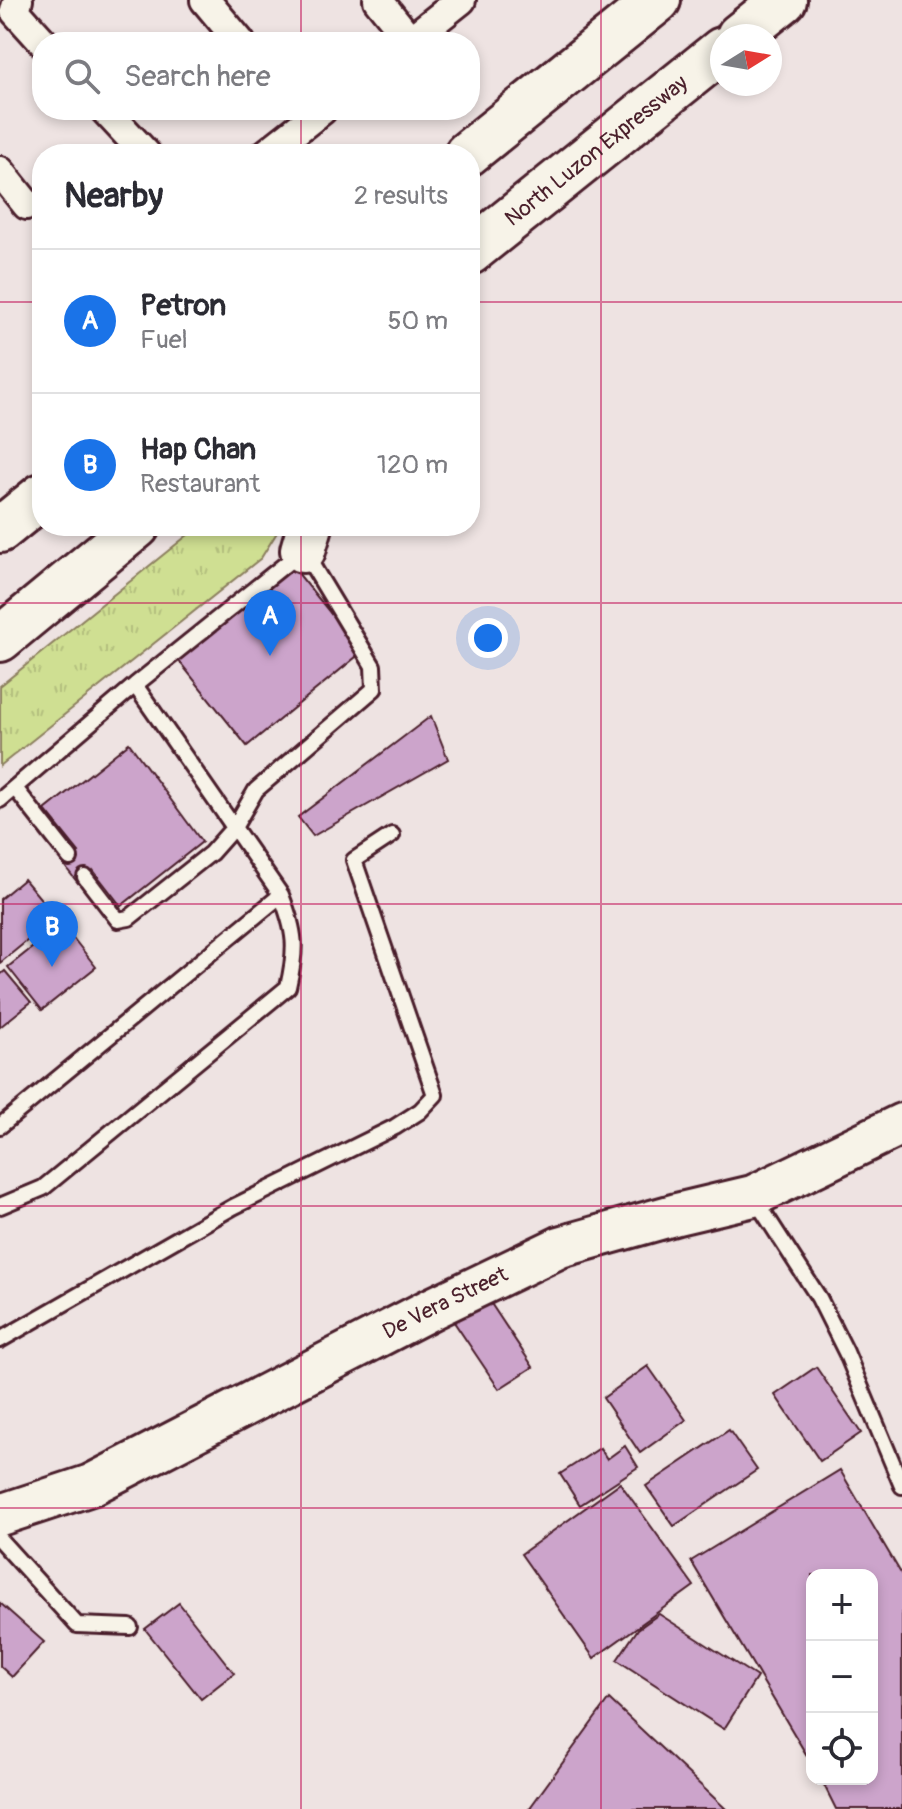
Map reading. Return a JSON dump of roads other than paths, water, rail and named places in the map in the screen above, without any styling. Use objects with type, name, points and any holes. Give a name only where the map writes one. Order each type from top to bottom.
[{"type":"highway","points":[[479,144],[658,0]]},
{"type":"highway","points":[[754,24],[784,0]]},
{"type":"highway","name":"North Luzon Expressway","points":[[480,244],[710,60]]},
{"type":"highway","points":[[0,530],[32,504]]},
{"type":"highway","points":[[0,639],[125,536]]},
{"type":"street","points":[[205,0],[232,32]]},
{"type":"street","points":[[378,0],[402,32]]},
{"type":"street","points":[[420,32],[461,0]]},
{"type":"street","points":[[11,12],[32,32]]},
{"type":"street","points":[[114,120],[137,144]]},
{"type":"street","points":[[276,144],[302,120]]},
{"type":"street","points":[[0,171],[27,205]]},
{"type":"street","name":"De Vera Street","points":[[0,1515],[91,1485],[433,1308],[560,1247],[753,1196],[902,1124]]},
{"type":"lane","points":[[0,800],[306,538],[373,666],[374,689],[256,790],[235,826],[211,853],[129,918],[118,920],[85,877]]},
{"type":"lane","points":[[0,1206],[43,1188],[288,987],[296,953],[291,920],[281,895],[135,685]]},
{"type":"lane","points":[[15,788],[70,858]]},
{"type":"lane","points":[[0,1340],[233,1207],[395,1127],[420,1111],[435,1095],[354,860],[392,835]]},
{"type":"lane","points":[[0,1126],[281,895]]},
{"type":"lane","points":[[753,1196],[819,1298],[846,1352],[902,1486]]},
{"type":"lane","points":[[0,1540],[77,1625],[130,1627]]},
{"type":"place","name":"Petron","points":[[270,656]]},
{"type":"place","name":"Hap Chan","points":[[52,967]]}]
